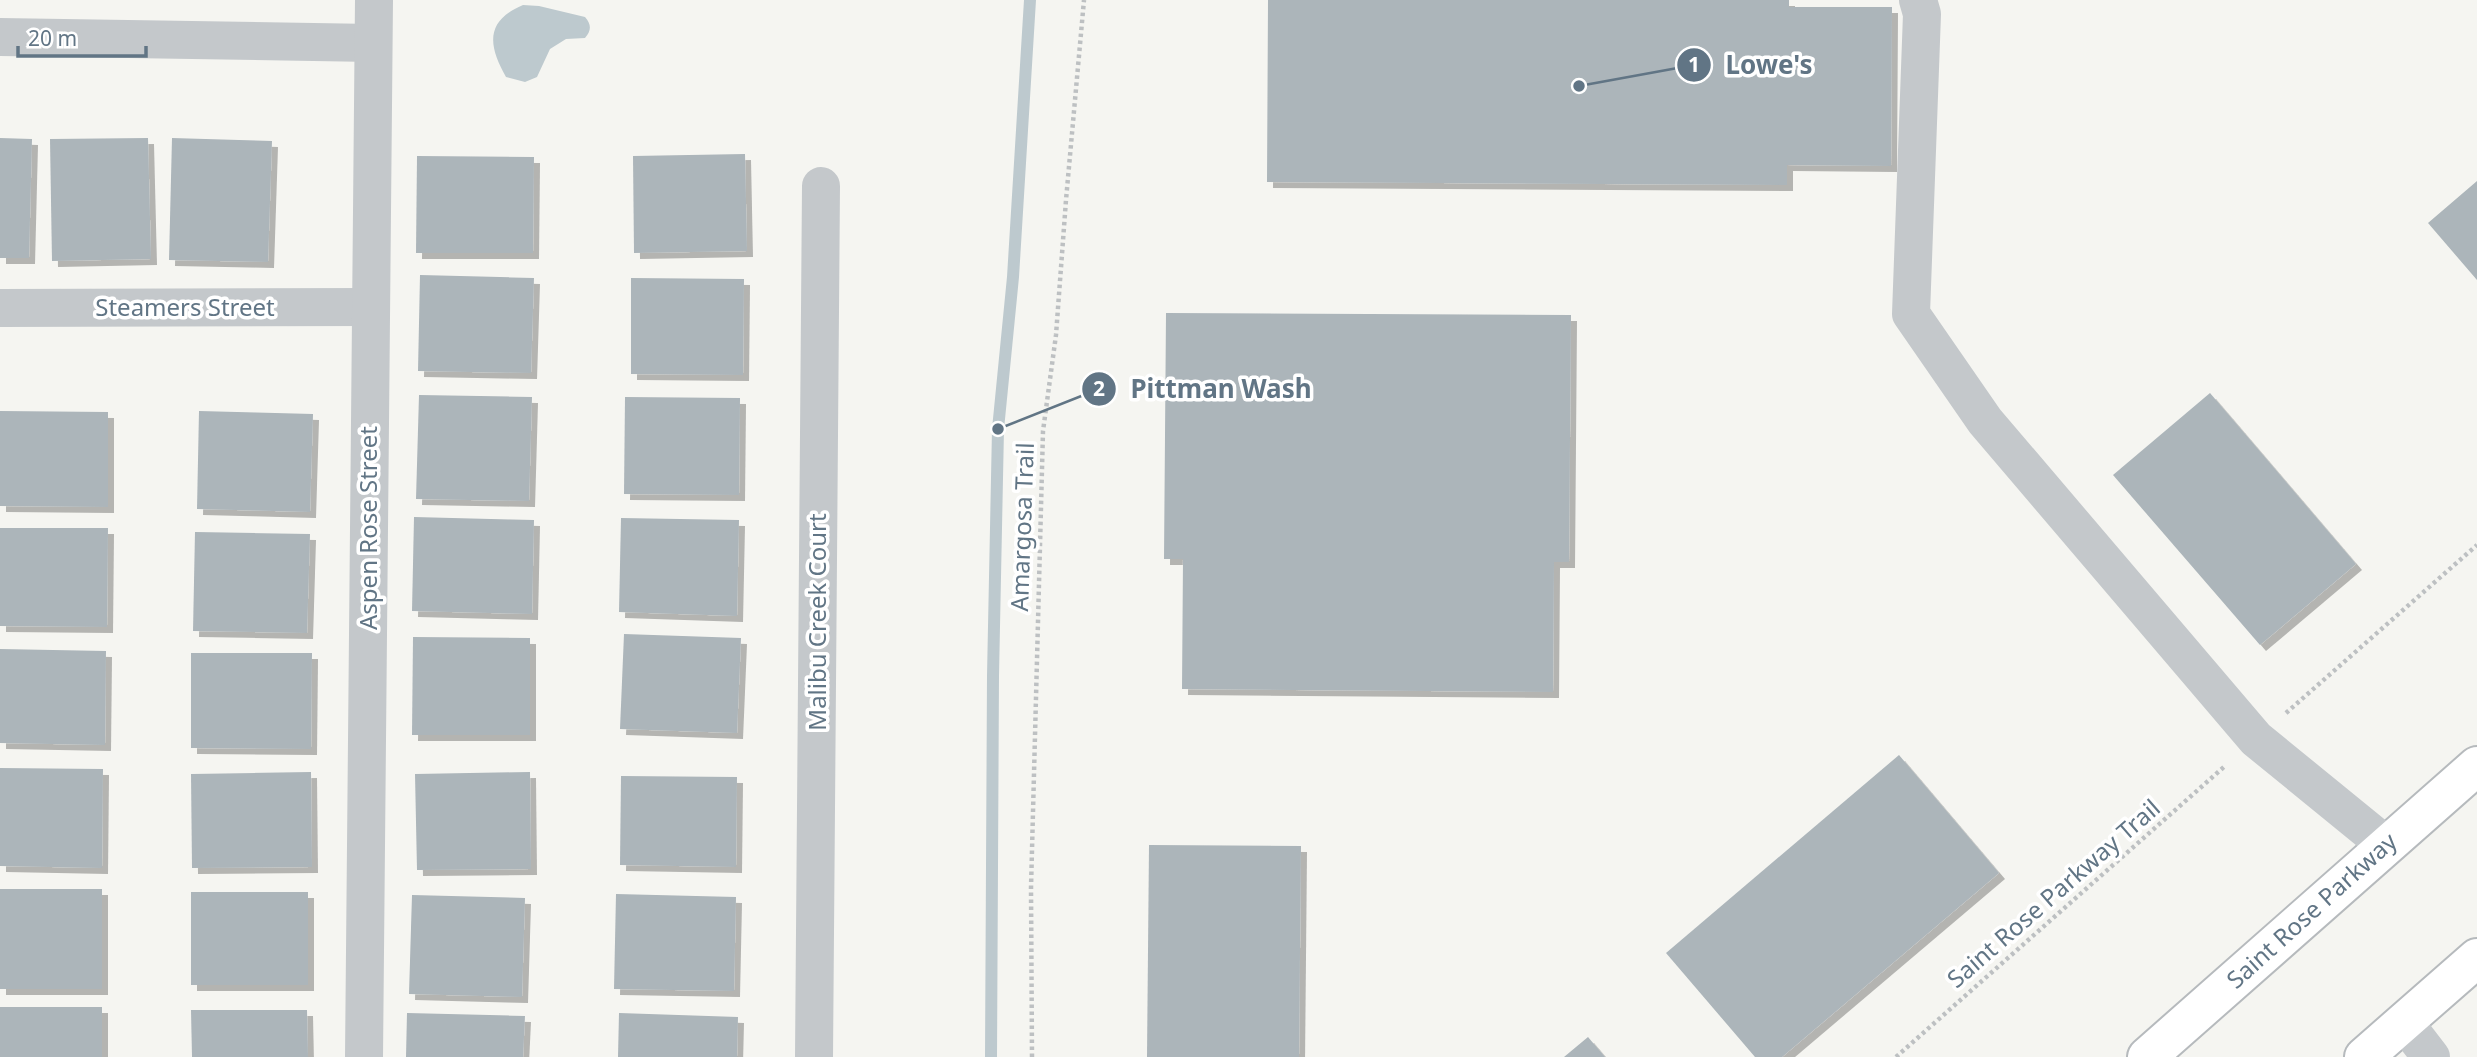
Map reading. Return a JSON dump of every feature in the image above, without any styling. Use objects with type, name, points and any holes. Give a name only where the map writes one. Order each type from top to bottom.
[{"type":"highway","name":"Saint Rose Parkway","points":[[2147,1057],[2477,765]]},
{"type":"highway","points":[[2364,1057],[2477,958]]},
{"type":"street","name":"Aspen Rose Street","points":[[364,1057],[374,0]]},
{"type":"street","points":[[1918,0],[1922,14],[1911,314],[1985,421],[2256,739],[2386,845]]},
{"type":"street","points":[[0,37],[373,43]]},
{"type":"street","name":"Malibu Creek Court","points":[[814,1057],[821,186]]},
{"type":"street","name":"Steamers Street","points":[[0,308],[371,307]]},
{"type":"street","points":[[2403,1023],[2431,1057]]},
{"type":"path","name":"Amargosa Trail","points":[[1032,1057],[1032,862],[1043,431],[1056,335],[1084,0]]},
{"type":"path","points":[[2281,718],[2477,545]]},
{"type":"path","name":"Saint Rose Parkway Trail","points":[[1896,1057],[2225,766]]},
{"type":"shaded area","points":[[523,5],[585,17],[590,28],[585,38],[566,39],[550,49],[537,77],[525,82],[506,77],[493,44],[496,26],[502,18]]},
{"type":"building","points":[[1268,0],[1789,0],[1789,7],[1892,7],[1891,166],[1787,165],[1787,185],[1267,182]]},
{"type":"building","points":[[0,138],[32,139],[29,258],[0,258]]},
{"type":"building","points":[[148,138],[151,259],[52,261],[50,139]]},
{"type":"building","points":[[172,138],[272,141],[268,262],[169,260]]},
{"type":"building","points":[[745,154],[747,251],[634,253],[633,156]]},
{"type":"building","points":[[417,156],[534,157],[533,253],[416,253]]},
{"type":"building","points":[[2477,181],[2477,280],[2428,223]]},
{"type":"building","points":[[420,275],[534,278],[531,373],[418,371]]},
{"type":"building","points":[[631,278],[744,279],[743,375],[631,374]]},
{"type":"building","points":[[1166,313],[1571,315],[1569,562],[1554,562],[1553,692],[1182,689],[1183,559],[1164,559]]},
{"type":"building","points":[[2210,393],[2356,564],[2260,645],[2113,475]]},
{"type":"building","points":[[419,395],[532,397],[529,501],[416,499]]},
{"type":"building","points":[[625,397],[740,398],[739,495],[624,494]]},
{"type":"building","points":[[0,411],[108,412],[108,507],[0,506]]},
{"type":"building","points":[[199,411],[313,414],[310,512],[197,509]]},
{"type":"building","points":[[414,517],[534,520],[532,614],[412,611]]},
{"type":"building","points":[[621,518],[739,520],[737,616],[619,612]]},
{"type":"building","points":[[0,528],[108,528],[107,627],[0,626]]},
{"type":"building","points":[[195,532],[310,534],[307,633],[193,631]]},
{"type":"building","points":[[624,634],[741,638],[737,733],[620,729]]},
{"type":"building","points":[[413,637],[530,638],[530,735],[412,735]]},
{"type":"building","points":[[0,649],[106,651],[105,745],[0,743]]},
{"type":"building","points":[[191,653],[312,653],[311,749],[191,748]]},
{"type":"building","points":[[1899,755],[1999,873],[1782,1057],[1755,1057],[1666,953]]},
{"type":"building","points":[[0,768],[103,769],[102,868],[0,866]]},
{"type":"building","points":[[311,772],[312,867],[192,868],[191,774]]},
{"type":"building","points":[[530,772],[531,869],[417,870],[415,774]]},
{"type":"building","points":[[621,776],[737,777],[736,867],[620,865]]},
{"type":"building","points":[[1149,845],[1301,846],[1299,1057],[1147,1057]]},
{"type":"building","points":[[0,889],[102,889],[102,989],[0,989]]},
{"type":"building","points":[[191,892],[308,892],[308,985],[191,985]]},
{"type":"building","points":[[616,894],[736,897],[734,991],[614,989]]},
{"type":"building","points":[[412,895],[525,898],[522,997],[409,994]]},
{"type":"building","points":[[0,1007],[102,1007],[102,1057],[0,1057]]},
{"type":"building","points":[[191,1010],[307,1010],[308,1057],[192,1057]]},
{"type":"building","points":[[407,1013],[525,1016],[523,1057],[406,1057]]},
{"type":"building","points":[[619,1013],[738,1017],[737,1057],[618,1057]]},
{"type":"building","points":[[1588,1037],[1605,1057],[1564,1057]]},
{"type":"waterway","points":[[991,1057],[993,676],[998,429],[1013,277],[1030,0]]},
{"type":"place","name":"Lowe's","points":[[1579,86]]},
{"type":"place","name":"Pittman Wash","points":[[998,429]]}]
